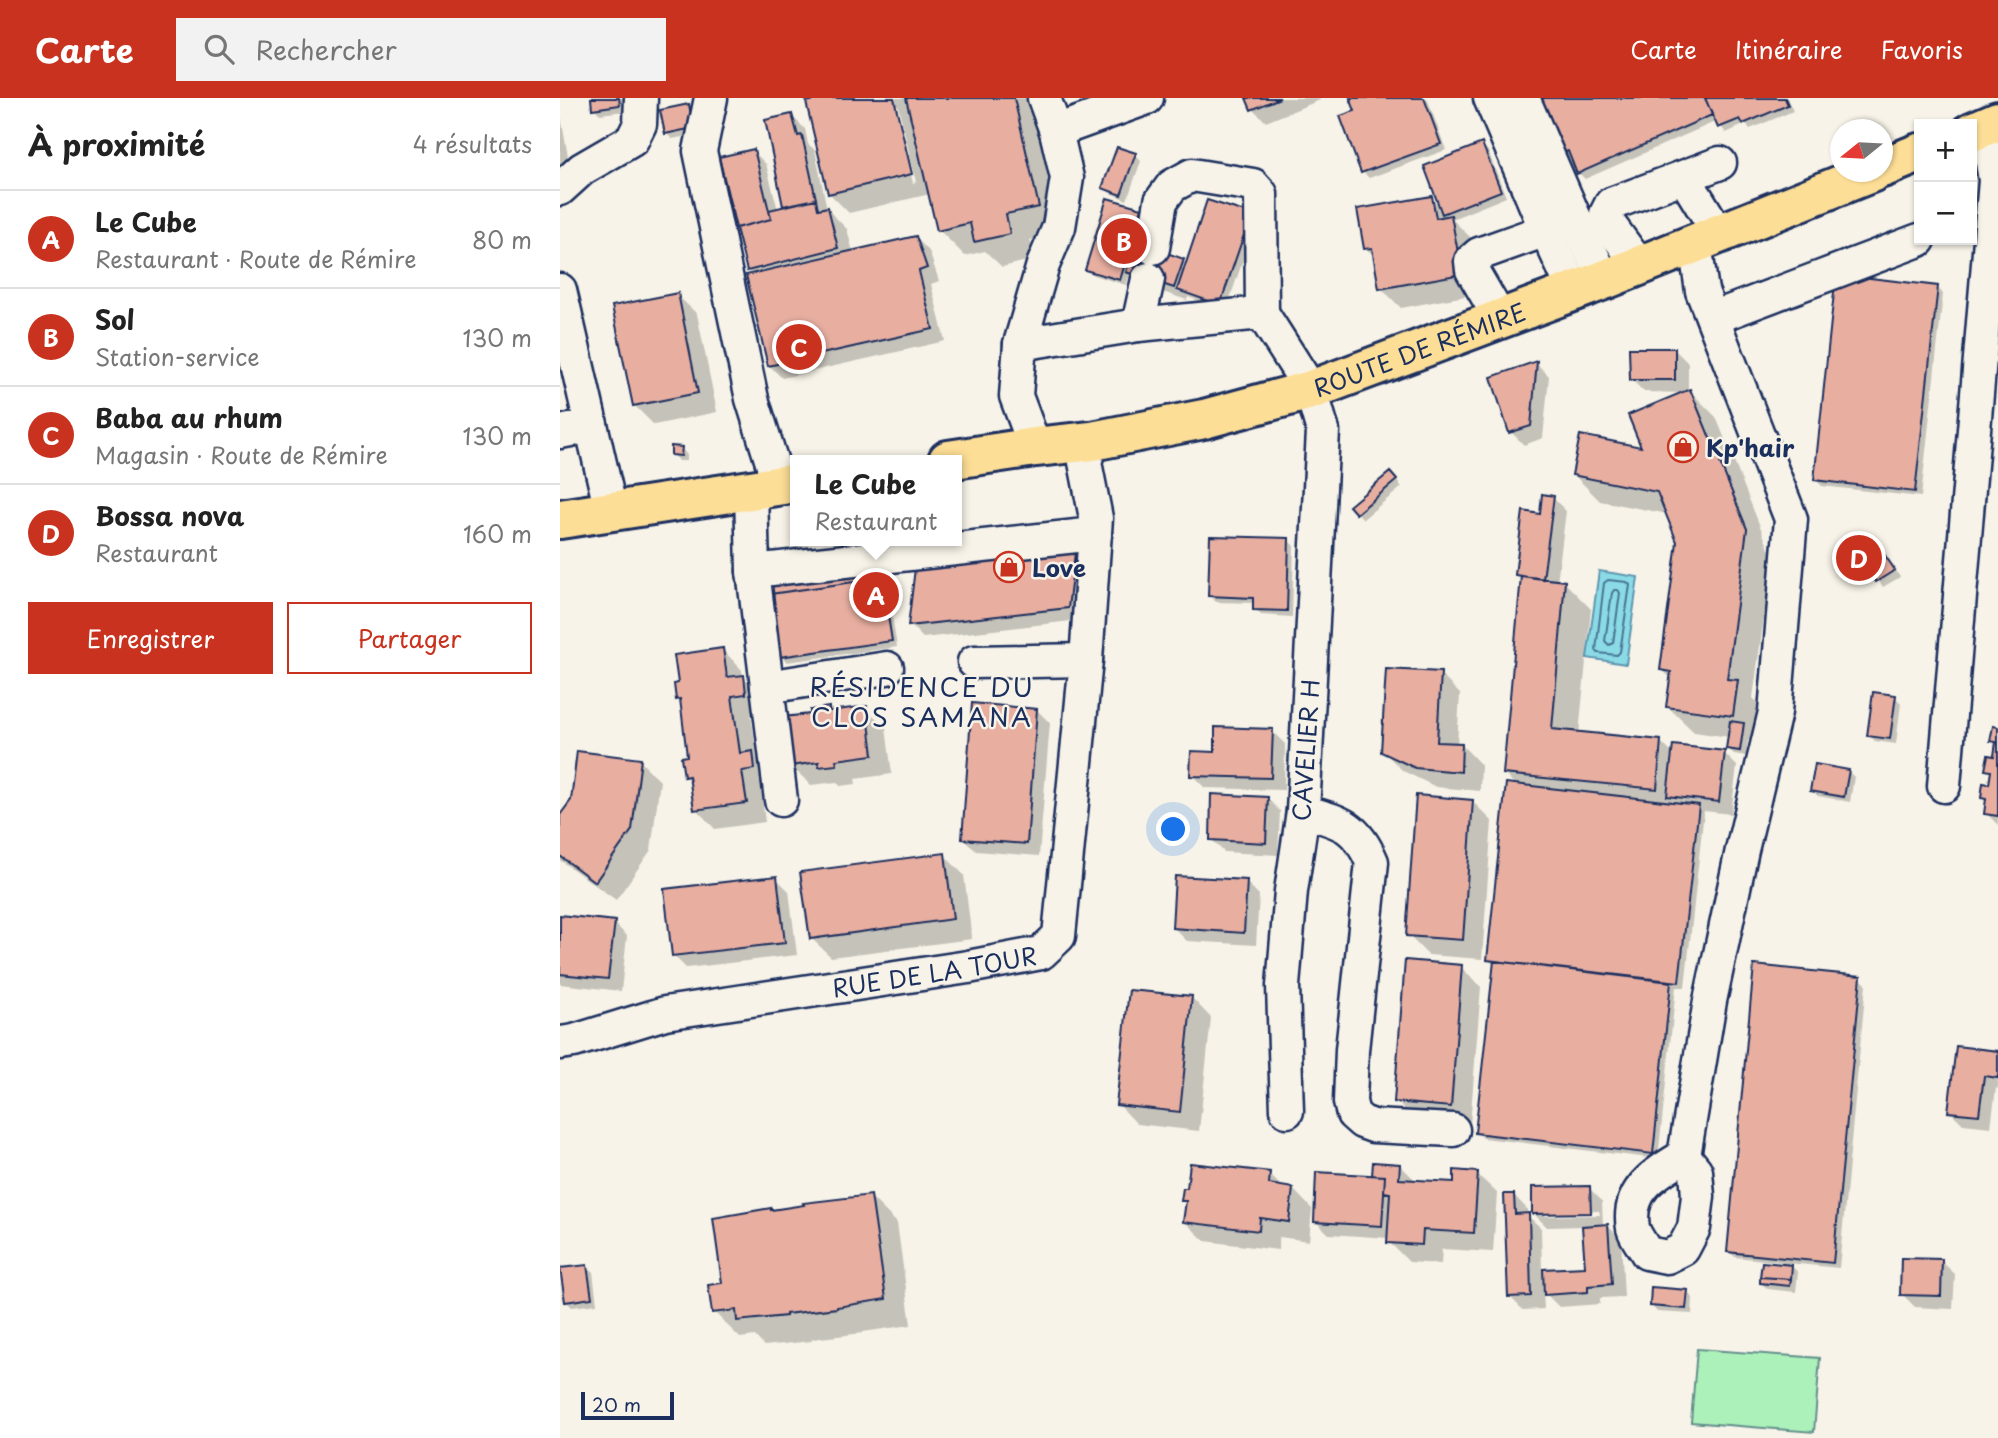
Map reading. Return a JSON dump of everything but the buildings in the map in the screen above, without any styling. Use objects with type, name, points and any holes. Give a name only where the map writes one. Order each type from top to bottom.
[{"type":"main road","points":[[1893,164],[1914,155]]},
{"type":"main road","name":"ROUTE DE RÉMIRE","points":[[962,458],[1092,441],[1204,419],[1311,390],[1500,320],[1848,182]]},
{"type":"main road","points":[[560,519],[775,486]]},
{"type":"street","points":[[560,190],[582,169],[632,140],[640,124],[641,98]]},
{"type":"street","points":[[711,98],[700,151],[752,399],[775,486],[753,571],[781,800]]},
{"type":"street","points":[[1035,447],[1016,396],[1020,344],[1043,265],[1059,227],[1067,178],[1056,131],[1044,98]]},
{"type":"street","points":[[1056,131],[1147,98]]},
{"type":"street","points":[[1490,98],[1546,230],[1589,285]]},
{"type":"street","points":[[1523,98],[1574,216],[1589,285]]},
{"type":"street","points":[[1944,786],[1995,180],[1985,127]]},
{"type":"street","points":[[1639,265],[1609,224],[1606,214],[1611,204],[1720,163]]},
{"type":"street","points":[[1020,344],[1138,325],[1262,313],[1261,194],[1253,185],[1192,175],[1172,186],[1161,201],[1153,248]]},
{"type":"street","points":[[1684,177],[1707,239],[1702,292],[1791,519],[1775,712],[1710,1002],[1684,1156]]},
{"type":"street","points":[[1500,320],[1472,271],[1471,261],[1479,254],[1546,230]]},
{"type":"street","points":[[1713,318],[1914,242]]},
{"type":"street","points":[[1138,325],[1147,279]]},
{"type":"street","points":[[560,290],[611,511]]},
{"type":"street","name":"CAVELIER H","points":[[1262,313],[1311,390],[1323,431],[1303,811],[1291,891],[1283,986],[1287,1111]]},
{"type":"street","points":[[560,432],[591,426]]},
{"type":"street","name":"RUE DE LA TOUR","points":[[560,1043],[665,1013],[968,967],[1041,953],[1059,936],[1086,660],[1095,534],[1096,518],[1085,462],[1092,441]]},
{"type":"street","points":[[753,571],[1095,534]]},
{"type":"street","points":[[974,662],[1086,660]]},
{"type":"street","points":[[767,687],[887,668]]},
{"type":"street","points":[[1303,811],[1343,823],[1365,845],[1372,862],[1352,1050],[1350,1102],[1353,1114],[1362,1122],[1373,1126],[1453,1130]]},
{"type":"green space","points":[[1697,1349],[1820,1358],[1814,1432],[1691,1422]]},
{"type":"water","points":[[1599,571],[1638,577],[1626,664],[1587,658]]},
{"type":"place","name":"Sol","points":[[1124,241]]},
{"type":"place","name":"Baba au rhum","points":[[799,347]]},
{"type":"place","name":"Kp'hair","points":[[1683,447]]},
{"type":"place","name":"Bossa nova","points":[[1859,558]]},
{"type":"place","name":"Love","points":[[1009,567]]},
{"type":"place","name":"Le Cube","points":[[876,595]]},
{"type":"district","name":"RÉSIDENCE DU CLOS SAMANA","points":[[922,701]]}]
